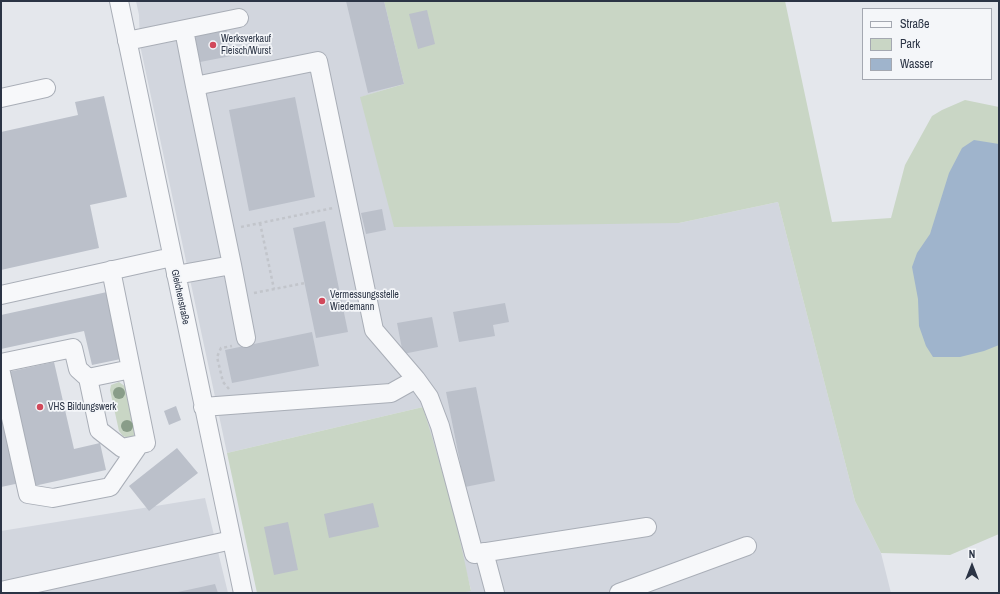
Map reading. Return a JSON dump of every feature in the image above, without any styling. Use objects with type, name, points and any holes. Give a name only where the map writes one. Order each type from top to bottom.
[{"type":"street","name":"Gleichenstraße","points":[[119,1],[243,593]]},
{"type":"street","points":[[127,41],[239,18]]},
{"type":"street","points":[[184,30],[246,338]]},
{"type":"street","points":[[196,86],[318,62],[374,330],[416,379],[429,397],[440,426],[474,554],[647,526]]},
{"type":"street","points":[[1,98],[46,88]]},
{"type":"street","points":[[1,295],[172,257]]},
{"type":"street","points":[[176,275],[232,265]]},
{"type":"street","points":[[1,363],[73,348],[78,369],[88,378],[99,430],[122,448],[146,443],[111,270]]},
{"type":"street","points":[[88,378],[131,369]]},
{"type":"street","points":[[1,373],[28,494],[53,498],[110,487],[139,445]]},
{"type":"street","points":[[203,407],[391,393],[416,379]]},
{"type":"street","points":[[1,591],[232,540]]},
{"type":"street","points":[[619,593],[746,546]]},
{"type":"street","points":[[484,552],[495,593]]},
{"type":"path","points":[[225,230],[347,205]]},
{"type":"path","points":[[260,223],[274,289]]},
{"type":"path","points":[[238,297],[305,283]]},
{"type":"path","points":[[240,404],[224,382],[217,357],[222,348],[247,343],[246,338]]},
{"type":"shaded area","points":[[136,1],[384,1],[404,84],[361,97],[679,223],[778,202],[855,501],[881,553],[891,593],[461,593],[471,590],[423,407],[227,453],[140,45],[139,15]]},
{"type":"shaded area","points":[[205,498],[228,593],[1,593],[1,531]]},
{"type":"green space","points":[[384,1],[785,1],[832,222],[891,218],[905,165],[932,116],[965,100],[999,107],[999,534],[950,555],[881,553],[855,501],[778,202],[679,223],[394,227],[360,97],[404,84]]},
{"type":"green space","points":[[119,382],[126,387],[136,431],[134,436],[128,438],[123,436],[119,431],[110,390],[111,385]]},
{"type":"green space","points":[[423,407],[453,508],[471,591],[461,593],[257,593],[227,453]]},
{"type":"water","points":[[974,140],[999,144],[999,345],[984,351],[960,357],[933,357],[926,346],[919,326],[918,299],[912,267],[917,253],[930,234],[949,173],[962,148]]},
{"type":"building","points":[[346,1],[384,1],[404,84],[368,93]]},
{"type":"building","points":[[427,10],[435,44],[418,49],[409,14]]},
{"type":"building","name":"Werksverkauf Fleisch/Wurst","points":[[226,28],[231,56],[200,62],[194,33]]},
{"type":"building","points":[[104,96],[127,197],[90,205],[99,248],[1,270],[1,132],[78,115],[75,102]]},
{"type":"building","points":[[295,97],[315,197],[249,211],[229,110]]},
{"type":"building","points":[[382,209],[386,230],[366,234],[361,213]]},
{"type":"building","points":[[325,221],[348,332],[316,338],[293,228]]},
{"type":"building","points":[[107,292],[121,359],[92,365],[84,331],[1,349],[1,315]]},
{"type":"building","points":[[505,303],[509,322],[493,325],[495,336],[459,342],[453,312]]},
{"type":"building","points":[[432,317],[438,347],[403,354],[397,323]]},
{"type":"building","points":[[312,332],[319,366],[232,383],[225,350]]},
{"type":"building","name":"VHS Bildungswerk","points":[[54,362],[74,449],[100,443],[106,470],[34,486],[8,372]]},
{"type":"building","points":[[476,387],[495,481],[465,487],[446,392]]},
{"type":"building","points":[[1,401],[20,483],[1,487]]},
{"type":"building","points":[[176,406],[181,420],[169,425],[164,411]]},
{"type":"building","points":[[177,448],[198,473],[149,511],[129,486]]},
{"type":"building","points":[[373,503],[379,527],[329,538],[324,514]]},
{"type":"building","points":[[288,522],[298,570],[274,575],[264,527]]},
{"type":"building","points":[[215,584],[218,593],[178,593],[178,592]]},
{"type":"place","name":"Werksverkauf Fleisch/Wurst","points":[[213,45]]},
{"type":"place","name":"Vermessungsstelle Wiedemann","points":[[322,301]]},
{"type":"place","name":"VHS Bildungswerk","points":[[40,407]]}]
